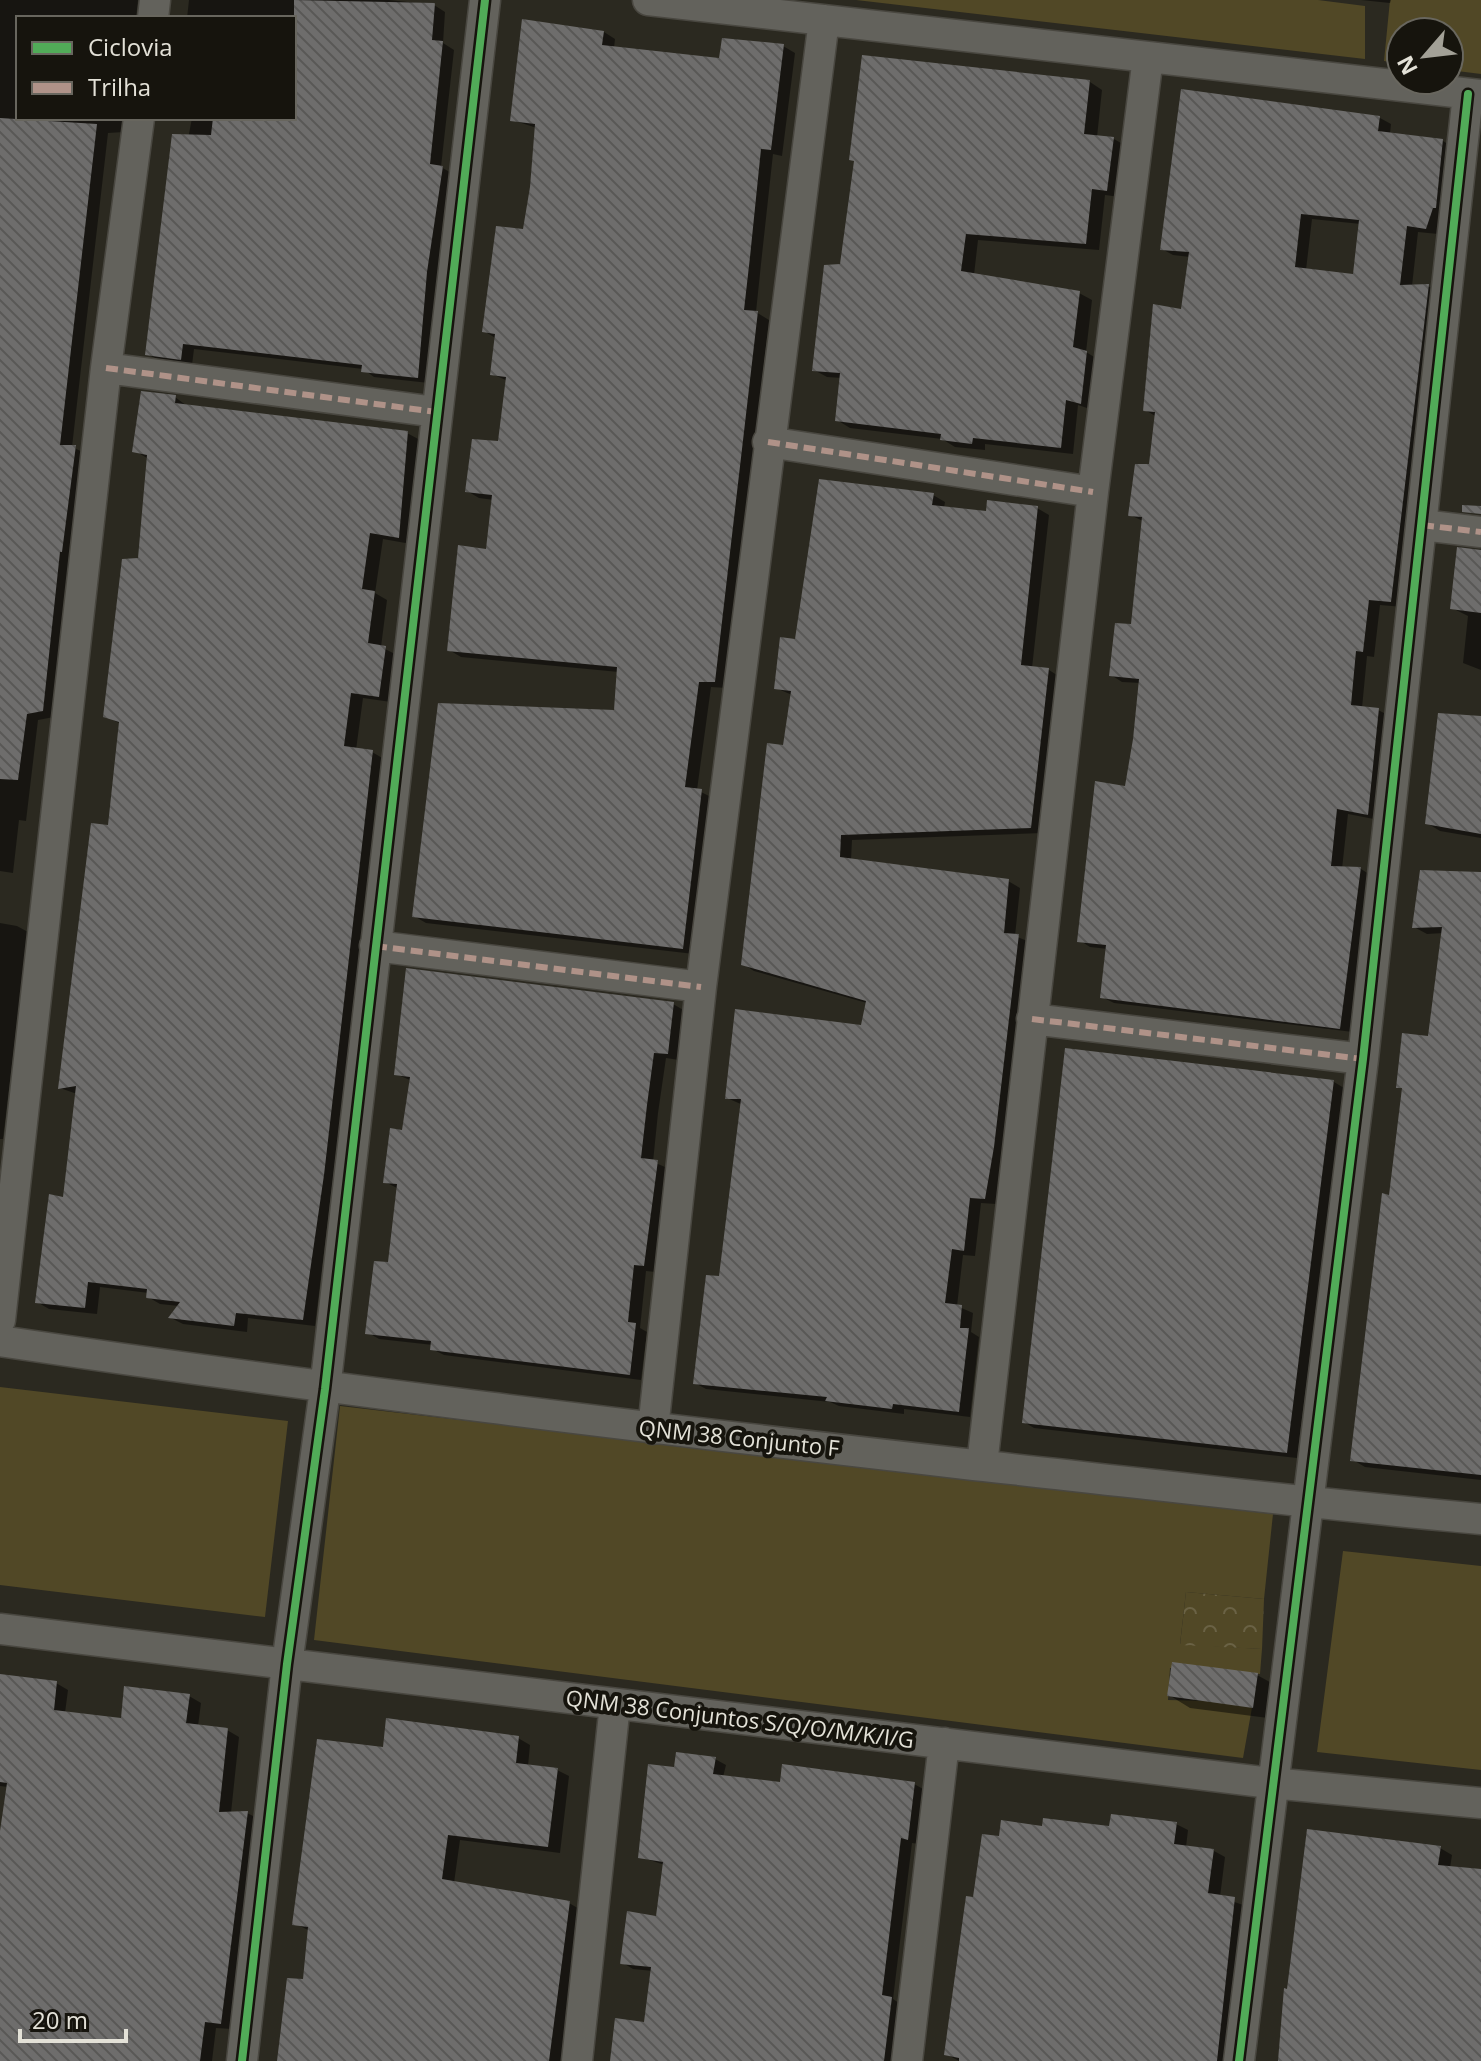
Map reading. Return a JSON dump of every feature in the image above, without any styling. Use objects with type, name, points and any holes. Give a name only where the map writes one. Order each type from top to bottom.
[{"type":"street","points":[[242,2061],[287,1664],[325,1389],[485,0]]},
{"type":"street","points":[[648,0],[1474,94],[1310,1503],[1271,1783],[1239,2061]]},
{"type":"street","points":[[653,1429],[701,987],[824,20]]},
{"type":"street","points":[[982,1465],[1093,492],[1148,57]]},
{"type":"street","points":[[0,1320],[106,368],[139,120]]},
{"type":"street","points":[[106,368],[436,412]]},
{"type":"street","points":[[768,442],[1093,492]]},
{"type":"street","points":[[1422,525],[1481,532]]},
{"type":"street","points":[[375,946],[701,987]]},
{"type":"street","points":[[1032,1019],[1363,1059]]},
{"type":"street","name":"QNM 38 Conjunto F","points":[[0,1341],[325,1389],[653,1429],[1310,1503],[1481,1519]]},
{"type":"street","name":"QNM 38 Conjuntos S/Q/O/M/K/I/G","points":[[0,1629],[1271,1783],[1481,1803]]},
{"type":"street","points":[[577,2061],[615,1704]]},
{"type":"street","points":[[907,2061],[944,1743]]},
{"type":"green space","points":[[856,0],[1318,0],[1365,6],[1365,59]]},
{"type":"green space","points":[[1390,0],[1481,0],[1481,74],[1465,72],[1465,16],[1388,16]]},
{"type":"green space","points":[[0,1387],[288,1421],[265,1617],[0,1585]]},
{"type":"green space","points":[[340,1406],[1273,1514],[1264,1599],[1186,1592],[1180,1644],[1262,1649],[1260,1674],[1170,1668],[1168,1700],[1253,1702],[1243,1758],[314,1640]]},
{"type":"green space","points":[[1343,1551],[1481,1566],[1481,1770],[1317,1752]]},
{"type":"green space","points":[[1186,1592],[1264,1599],[1262,1649],[1180,1645]]},
{"type":"building","points":[[294,0],[435,3],[432,40],[443,41],[430,164],[443,166],[427,272],[418,378],[361,372],[362,365],[183,344],[181,360],[145,355],[172,134],[211,135],[213,120],[296,120]]},
{"type":"building","points":[[522,19],[604,31],[602,45],[719,58],[722,38],[784,44],[771,150],[761,149],[744,310],[758,311],[715,682],[699,682],[685,787],[702,789],[683,949],[412,917],[438,703],[614,710],[617,667],[447,651],[458,545],[486,549],[492,495],[465,492],[472,439],[498,441],[506,377],[490,375],[495,334],[482,332],[496,226],[523,229],[530,187],[535,124],[510,121]]},
{"type":"building","points":[[862,55],[1090,80],[1084,134],[1114,137],[1107,191],[1092,189],[1086,244],[966,234],[961,271],[1080,291],[1073,347],[1087,351],[1081,404],[1066,400],[1061,448],[973,438],[972,444],[940,440],[941,434],[835,421],[840,373],[812,371],[824,265],[840,264],[854,161],[849,160]]},
{"type":"building","points":[[1181,89],[1380,116],[1378,131],[1443,139],[1436,208],[1433,208],[1426,229],[1407,226],[1400,285],[1429,284],[1391,602],[1369,600],[1363,652],[1356,651],[1351,705],[1379,708],[1368,815],[1337,809],[1331,866],[1361,867],[1340,1029],[1100,998],[1106,945],[1077,942],[1095,781],[1125,786],[1133,739],[1139,679],[1109,676],[1115,623],[1131,624],[1142,517],[1128,516],[1135,464],[1149,464],[1155,412],[1143,411],[1153,304],[1181,309],[1189,252],[1160,250]],"holes":[[[1301,214],[1359,220],[1353,274],[1295,267]]]},
{"type":"building","points":[[0,118],[97,124],[60,445],[76,445],[60,552],[43,711],[27,714],[18,780],[0,779]]},
{"type":"building","points":[[141,391],[176,395],[175,403],[408,431],[399,538],[370,533],[362,589],[375,591],[368,643],[386,646],[379,697],[351,693],[344,746],[373,750],[324,1175],[303,1320],[236,1313],[234,1326],[168,1318],[180,1302],[146,1298],[147,1289],[88,1282],[85,1308],[35,1303],[49,1194],[63,1197],[76,1086],[58,1089],[91,823],[108,825],[119,722],[103,717],[122,559],[138,558],[147,455],[132,452]]},
{"type":"building","points":[[819,479],[934,493],[932,505],[986,511],[987,500],[1038,506],[1021,665],[1049,668],[1031,828],[841,835],[840,857],[1009,879],[1004,933],[1019,934],[994,1147],[985,1199],[970,1198],[964,1251],[952,1249],[945,1303],[962,1305],[960,1328],[969,1328],[959,1412],[893,1404],[892,1409],[825,1401],[827,1397],[693,1384],[706,1275],[719,1276],[741,1099],[725,1099],[735,1009],[861,1025],[866,1001],[741,965],[767,743],[783,745],[791,691],[774,689],[780,637],[795,639]]},
{"type":"building","points":[[1462,505],[1481,506],[1481,514],[1462,512]]},
{"type":"building","points":[[1457,547],[1481,550],[1481,613],[1450,609]]},
{"type":"building","points":[[1438,713],[1481,716],[1481,834],[1425,824]]},
{"type":"building","points":[[1420,870],[1481,872],[1481,1475],[1350,1461],[1382,1193],[1389,1195],[1402,1088],[1396,1088],[1402,1033],[1428,1036],[1442,927],[1412,928]]},
{"type":"building","points":[[406,968],[674,1002],[668,1054],[654,1053],[647,1105],[641,1158],[658,1160],[644,1266],[634,1265],[628,1322],[636,1323],[630,1375],[430,1350],[431,1341],[365,1334],[374,1261],[388,1262],[397,1184],[383,1183],[390,1128],[402,1130],[410,1077],[394,1075]]},
{"type":"building","points":[[1065,1048],[1334,1080],[1287,1453],[1022,1423]]},
{"type":"building","points":[[1172,1662],[1258,1673],[1253,1708],[1167,1696]]},
{"type":"building","points":[[0,1674],[57,1681],[54,1710],[121,1718],[124,1686],[190,1694],[186,1723],[228,1728],[219,1812],[248,1811],[221,2024],[205,2022],[200,2061],[0,2061],[0,1831],[7,1783],[0,1782]]},
{"type":"building","points":[[386,1718],[519,1736],[516,1763],[558,1768],[548,1847],[448,1835],[442,1879],[570,1901],[549,2061],[277,2061],[287,1978],[303,1979],[308,1927],[292,1925],[317,1739],[383,1747]]},
{"type":"building","points":[[676,1752],[716,1757],[713,1774],[780,1782],[782,1764],[915,1782],[908,1840],[901,1838],[882,1995],[892,1997],[884,2061],[610,2061],[615,2018],[644,2022],[651,1967],[620,1964],[627,1911],[656,1916],[663,1862],[638,1858],[648,1764],[674,1767]]},
{"type":"building","points":[[1111,1814],[1177,1822],[1174,1844],[1214,1849],[1208,1893],[1235,1897],[1217,2061],[959,2061],[959,2058],[944,2055],[966,1896],[973,1897],[982,1834],[999,1836],[1001,1820],[1042,1826],[1043,1818],[1109,1826]]},
{"type":"building","points":[[1307,1829],[1441,1846],[1438,1865],[1481,1869],[1481,2061],[1278,2061],[1284,1988],[1287,1989]]},
{"type":"marked path","points":[[106,368],[436,412]]},
{"type":"marked path","points":[[768,442],[1093,492]]},
{"type":"marked path","points":[[1422,525],[1481,532]]},
{"type":"marked path","points":[[375,946],[701,987]]},
{"type":"marked path","points":[[1032,1019],[1363,1059]]},
{"type":"cycle path","points":[[242,2061],[287,1664],[325,1389],[485,0]]},
{"type":"cycle path","points":[[1239,2061],[1363,1059],[1468,94]]}]
